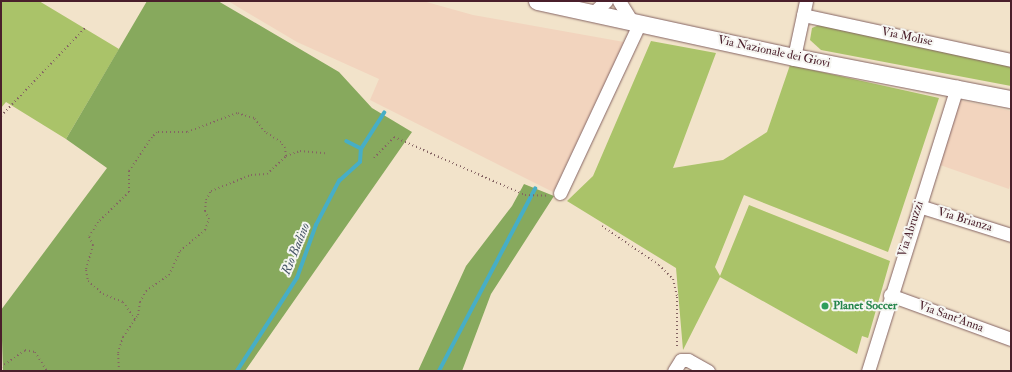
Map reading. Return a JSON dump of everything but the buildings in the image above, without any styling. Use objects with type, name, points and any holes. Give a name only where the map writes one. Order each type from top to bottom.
[{"type":"main road","name":"Via Nazionale dei Giovi","points":[[537,1],[569,4],[594,14],[794,57],[957,87],[1011,99]]},
{"type":"street","points":[[594,14],[606,1]]},
{"type":"street","points":[[560,193],[636,23],[619,1]]},
{"type":"street","points":[[794,57],[806,1]]},
{"type":"street","name":"Via Molise","points":[[803,15],[1011,60]]},
{"type":"street","name":"Via Abruzzi","points":[[868,371],[890,295],[957,87]]},
{"type":"street","name":"Via Brianza","points":[[919,206],[1011,235]]},
{"type":"street","name":"Via Sant'Anna","points":[[890,295],[1011,339]]},
{"type":"street","points":[[677,366],[688,360],[708,371]]},
{"type":"path","points":[[1,116],[85,28]]},
{"type":"path","points":[[135,319],[123,302],[110,298],[88,281],[86,270],[92,250],[89,237],[98,222],[129,192],[129,171],[152,137],[157,132],[187,132],[224,117],[242,114],[254,118],[265,132],[281,142],[285,148],[286,156]]},
{"type":"path","points":[[374,158],[394,137],[525,195],[553,196],[560,193]]},
{"type":"path","points":[[119,371],[118,353],[129,325],[135,319],[146,291],[169,275],[180,251],[205,230],[209,219],[205,211],[206,200],[210,191],[251,175],[267,174],[286,156],[300,151],[324,153]]},
{"type":"path","points":[[602,226],[659,265],[673,279],[677,298],[677,366]]},
{"type":"path","points":[[1,367],[25,350],[35,352],[46,371]]},
{"type":"shaded area","points":[[228,1],[423,1],[473,15],[624,42],[553,192],[370,100],[379,79],[297,42]]},
{"type":"shaded area","points":[[959,100],[1011,111],[1011,181],[1009,189],[940,165]]},
{"type":"green space","points":[[1,1],[39,1],[119,49],[66,139],[6,102],[1,108]]},
{"type":"green space","points":[[147,1],[218,1],[339,72],[372,108],[412,132],[245,371],[3,371],[1,310],[107,168],[66,139]]},
{"type":"green space","points":[[819,25],[1011,65],[1011,86],[821,50],[810,40],[812,28]]},
{"type":"green space","points":[[651,41],[716,53],[673,168],[723,160],[767,132],[790,65],[939,98],[888,252],[744,195],[715,267],[720,276],[749,205],[890,261],[868,338],[862,336],[857,354],[720,277],[683,350],[676,268],[567,201],[593,176]]},
{"type":"green space","points":[[524,184],[554,196],[491,294],[462,371],[418,371],[466,266],[512,206]]},
{"type":"waterway","points":[[361,149],[384,113]]},
{"type":"waterway","name":"Rio Badino","points":[[237,371],[297,278],[316,225],[339,181],[360,162],[361,149],[347,142]]},
{"type":"waterway","points":[[439,371],[535,189]]},
{"type":"place","name":"Planet Soccer","points":[[825,306]]}]
